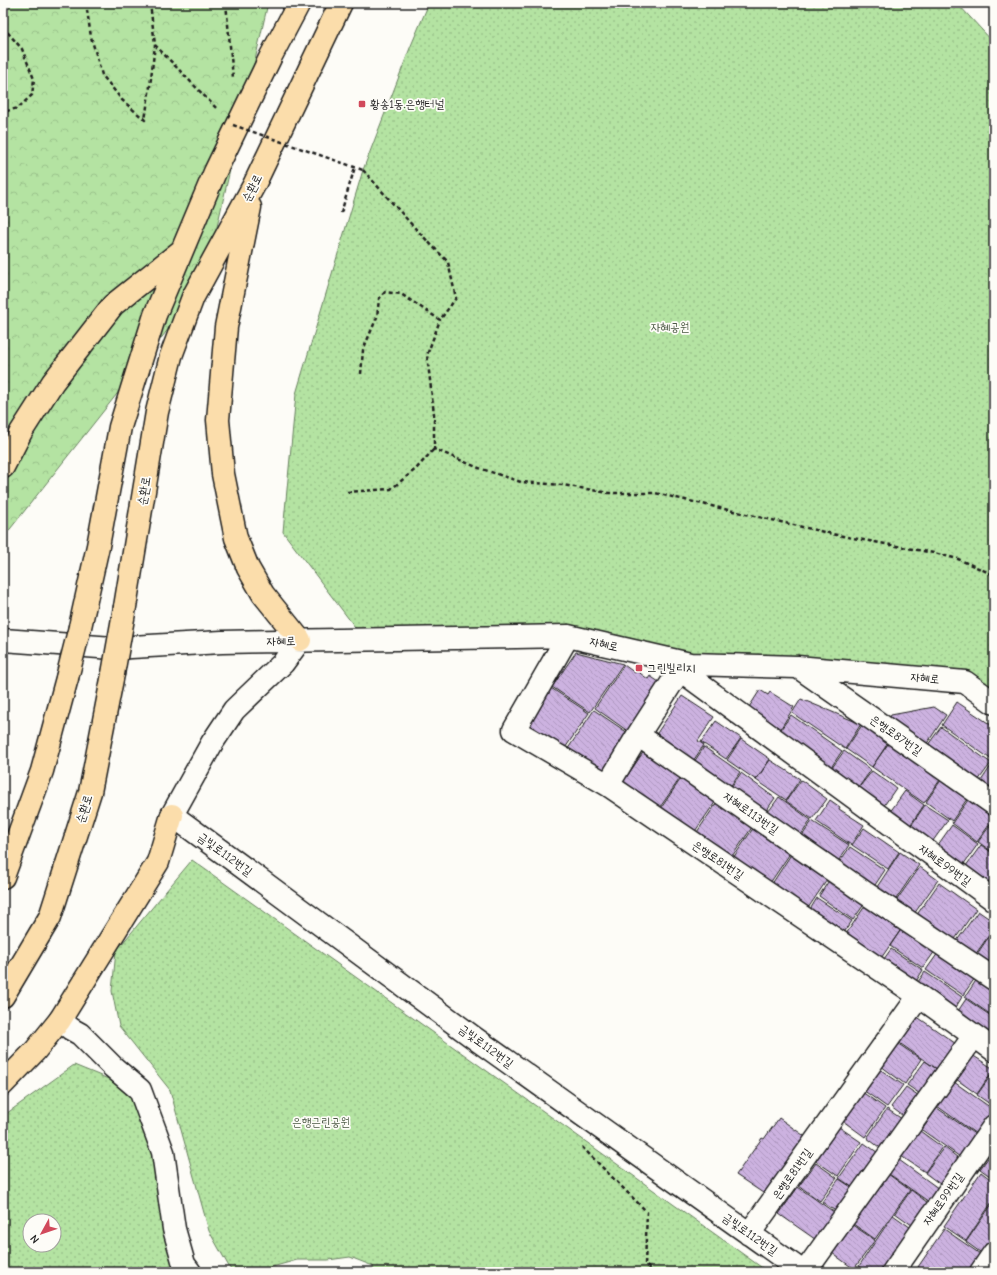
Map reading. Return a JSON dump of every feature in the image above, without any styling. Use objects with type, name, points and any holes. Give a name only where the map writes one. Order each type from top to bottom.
[{"type":"main road","points":[[3,877],[42,771],[80,627],[98,546],[120,427],[155,315],[215,172],[292,12],[299,3]]},
{"type":"main road","name":"순환로","points":[[3,996],[50,917],[90,792],[125,607],[157,412],[171,356],[193,297],[254,185],[341,3]]},
{"type":"main road","points":[[254,185],[226,326],[218,420],[223,474],[236,538],[248,568],[263,594],[300,640]]},
{"type":"main road","points":[[3,467],[21,432],[54,382],[113,305],[183,249]]},
{"type":"main road","points":[[3,1084],[36,1051],[60,1020],[158,862],[172,815]]},
{"type":"street","name":"자혜로","points":[[3,640],[113,648],[300,640],[568,636],[685,667],[797,667],[965,682],[994,703]]},
{"type":"street","name":"은행로81번길","points":[[568,636],[514,730],[608,785],[919,996],[994,1050]]},
{"type":"street","points":[[172,815],[212,743],[234,710],[283,663],[300,640]]},
{"type":"street","points":[[608,785],[638,734],[685,667]]},
{"type":"street","name":"자혜로99번길","points":[[685,667],[896,829],[994,900]]},
{"type":"street","name":"은행로87번길","points":[[797,667],[994,804]]},
{"type":"street","name":"자혜로113번길","points":[[638,734],[864,892],[994,979]]},
{"type":"street","name":"금빛로112번길","points":[[172,815],[467,1032],[804,1272]]},
{"type":"street","name":"은행로81번길","points":[[749,1234],[919,996]]},
{"type":"street","points":[[60,1020],[80,1034],[113,1067],[140,1090],[163,1152],[174,1229],[184,1264],[190,1272]]},
{"type":"street","points":[[804,1272],[974,1036]]},
{"type":"street","name":"자혜로99번길","points":[[893,1272],[994,1126]]},
{"type":"street","points":[[981,1272],[994,1253]]},
{"type":"path","points":[[80,3],[86,4],[91,38],[102,75],[122,100],[145,120],[155,45],[150,3]]},
{"type":"path","points":[[226,3],[233,81]]},
{"type":"path","points":[[3,27],[22,48],[34,79],[32,95],[18,108],[3,112]]},
{"type":"path","points":[[155,45],[222,113]]},
{"type":"path","points":[[233,125],[363,170],[413,226],[448,262],[456,298],[440,320],[427,355],[434,414],[434,449],[416,469],[391,489],[347,492]]},
{"type":"path","points":[[341,213],[355,167]]},
{"type":"path","points":[[361,374],[363,350],[377,317],[380,299],[385,292],[401,294],[440,320]]},
{"type":"path","points":[[434,449],[480,468],[521,482],[563,485],[609,493],[655,493],[843,536],[934,553],[958,559],[994,575]]},
{"type":"path","points":[[580,1144],[647,1212],[645,1265],[654,1272]]},
{"type":"green space","points":[[3,3],[268,3],[204,284],[3,538]]},
{"type":"green space","name":"자혜공원","points":[[429,3],[957,3],[994,43],[994,703],[965,682],[690,664],[568,636],[364,639],[283,532],[296,394],[363,170]]},
{"type":"green space","name":"은행근린공원","points":[[192,860],[768,1272],[374,1272],[373,1266],[350,1257],[328,1260],[297,1260],[265,1269],[232,1272],[209,1231],[170,1090],[119,1026],[112,991],[116,951]]},
{"type":"green space","points":[[74,1065],[133,1089],[188,1272],[3,1272],[3,1116]]},
{"type":"building","points":[[576,652],[623,664],[590,712],[552,687]]},
{"type":"building","points":[[624,665],[635,673],[637,671],[648,679],[650,676],[662,684],[629,732],[595,708]]},
{"type":"building","points":[[551,688],[589,713],[561,754],[524,728]]},
{"type":"building","points":[[760,690],[768,695],[770,692],[794,707],[776,736],[744,715]]},
{"type":"building","points":[[682,696],[714,717],[698,741],[704,745],[691,764],[653,739]]},
{"type":"building","points":[[801,699],[861,724],[845,749],[792,713]]},
{"type":"building","points":[[957,702],[994,727],[994,757],[992,760],[942,725]]},
{"type":"building","points":[[934,707],[946,715],[924,748],[887,723],[891,715]]},
{"type":"building","points":[[594,710],[628,733],[598,779],[563,756]]},
{"type":"building","points":[[791,715],[842,751],[828,772],[776,736]]},
{"type":"building","points":[[716,721],[741,738],[726,759],[701,742]]},
{"type":"building","points":[[862,725],[888,743],[872,767],[846,749]]},
{"type":"building","points":[[941,727],[991,763],[975,785],[925,749]]},
{"type":"building","points":[[741,739],[770,759],[756,780],[727,760]]},
{"type":"building","points":[[888,744],[940,780],[924,803],[872,767]]},
{"type":"building","points":[[704,747],[740,772],[728,790],[692,765]]},
{"type":"building","points":[[644,751],[681,777],[656,813],[619,788]]},
{"type":"building","points":[[844,751],[871,770],[856,791],[829,772]]},
{"type":"building","points":[[770,760],[800,779],[786,800],[756,780]]},
{"type":"building","points":[[993,763],[994,764],[994,798],[977,787]]},
{"type":"building","points":[[872,771],[896,788],[881,810],[857,790]]},
{"type":"building","points":[[741,773],[775,798],[764,814],[729,790]]},
{"type":"building","points":[[682,777],[716,801],[691,837],[657,814]]},
{"type":"building","points":[[801,780],[827,799],[812,819],[786,801]]},
{"type":"building","points":[[941,780],[967,799],[952,821],[926,802]]},
{"type":"building","points":[[905,791],[924,805],[907,830],[887,816]]},
{"type":"building","points":[[779,797],[811,820],[799,838],[766,815]]},
{"type":"building","points":[[830,800],[840,807],[839,809],[864,825],[851,845],[816,821]]},
{"type":"building","points":[[968,800],[994,818],[977,842],[952,823]]},
{"type":"building","points":[[718,801],[753,826],[728,862],[693,838]]},
{"type":"building","points":[[925,805],[948,820],[930,845],[908,830]]},
{"type":"building","points":[[994,820],[994,853],[978,842]]},
{"type":"building","points":[[812,821],[849,845],[837,863],[800,839]]},
{"type":"building","points":[[952,825],[978,844],[961,868],[935,849]]},
{"type":"building","points":[[754,827],[791,852],[766,889],[729,864]]},
{"type":"building","points":[[864,828],[899,852],[888,869],[852,845]]},
{"type":"building","points":[[981,845],[994,854],[994,877],[987,886],[963,870]]},
{"type":"building","points":[[850,847],[885,870],[873,888],[838,864]]},
{"type":"building","points":[[900,852],[919,865],[894,902],[875,890]]},
{"type":"building","points":[[792,853],[829,877],[804,914],[768,890]]},
{"type":"building","points":[[920,867],[938,880],[914,914],[896,901]]},
{"type":"building","points":[[830,879],[865,903],[853,920],[819,896]]},
{"type":"building","points":[[939,883],[976,909],[953,942],[916,916]]},
{"type":"building","points":[[817,898],[852,921],[840,938],[806,916]]},
{"type":"building","points":[[867,903],[902,928],[877,964],[842,940]]},
{"type":"building","points":[[978,911],[994,922],[994,928],[975,955],[956,942]]},
{"type":"building","points":[[902,928],[935,951],[923,968],[890,946]]},
{"type":"building","points":[[994,929],[994,969],[975,957]]},
{"type":"building","points":[[891,949],[923,970],[912,988],[879,966]]},
{"type":"building","points":[[938,953],[975,978],[963,995],[926,970]]},
{"type":"building","points":[[925,972],[962,997],[951,1015],[913,989]]},
{"type":"building","points":[[977,979],[994,990],[994,1017],[965,997]]},
{"type":"building","points":[[966,999],[994,1018],[994,1045],[954,1017]]},
{"type":"building","points":[[916,1016],[962,1048],[944,1074],[898,1042]]},
{"type":"building","points":[[897,1043],[921,1059],[905,1084],[881,1066]]},
{"type":"building","points":[[972,1055],[994,1069],[977,1094],[956,1079]]},
{"type":"building","points":[[925,1061],[944,1074],[926,1098],[907,1085]]},
{"type":"building","points":[[878,1068],[903,1085],[887,1107],[863,1090]]},
{"type":"building","points":[[994,1071],[994,1107],[977,1095]]},
{"type":"building","points":[[954,1082],[994,1110],[979,1136],[937,1106]]},
{"type":"building","points":[[906,1087],[925,1100],[910,1121],[891,1107]]},
{"type":"building","points":[[862,1092],[885,1108],[865,1137],[843,1121]]},
{"type":"building","points":[[937,1108],[979,1137],[963,1159],[922,1130]]},
{"type":"building","points":[[887,1109],[908,1123],[887,1153],[867,1138]]},
{"type":"building","points":[[779,1118],[810,1140],[769,1197],[736,1175],[762,1138],[764,1139]]},
{"type":"building","points":[[839,1127],[861,1142],[838,1176],[816,1161]]},
{"type":"building","points":[[920,1131],[942,1147],[925,1172],[901,1156]]},
{"type":"building","points":[[864,1143],[884,1157],[859,1192],[839,1178]]},
{"type":"building","points":[[944,1147],[962,1161],[944,1187],[925,1173]]},
{"type":"building","points":[[994,1150],[994,1179],[980,1169]]},
{"type":"building","points":[[899,1160],[942,1191],[932,1204],[889,1174]]},
{"type":"building","points":[[816,1163],[837,1178],[820,1201],[799,1186]]},
{"type":"building","points":[[981,1172],[994,1182],[994,1199],[966,1241],[944,1226]]},
{"type":"building","points":[[888,1174],[910,1190],[875,1239],[853,1224]]},
{"type":"building","points":[[839,1179],[859,1192],[843,1216],[822,1202]]},
{"type":"building","points":[[798,1187],[841,1217],[822,1244],[779,1214]]},
{"type":"building","points":[[911,1190],[932,1206],[916,1228],[895,1213]]},
{"type":"building","points":[[994,1201],[994,1246],[987,1257],[966,1242]]},
{"type":"building","points":[[893,1215],[914,1230],[886,1272],[868,1272],[859,1266]]},
{"type":"building","points":[[851,1224],[875,1240],[854,1269],[832,1253]]},
{"type":"building","points":[[944,1229],[986,1258],[976,1272],[926,1272],[918,1267]]},
{"type":"place","name":"황송1동.은행터널","points":[[362,104]]},
{"type":"place","name":"그린빌리지","points":[[639,668]]}]
